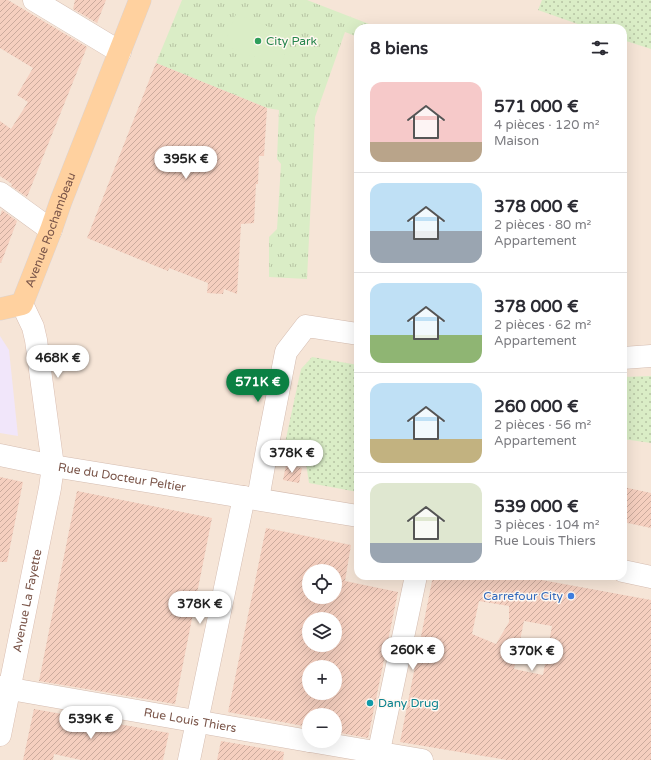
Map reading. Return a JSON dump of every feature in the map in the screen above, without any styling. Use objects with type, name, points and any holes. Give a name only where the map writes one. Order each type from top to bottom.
[{"type":"main road","name":"Avenue Rochambeau","points":[[22,304],[140,0]]},
{"type":"main road","points":[[0,309],[22,304]]},
{"type":"street","points":[[34,0],[120,52]]},
{"type":"street","points":[[0,193],[51,230]]},
{"type":"street","points":[[22,304],[33,327],[36,340],[53,466]]},
{"type":"street","points":[[189,760],[251,498],[267,449],[286,352],[306,326],[354,333]]},
{"type":"street","points":[[627,358],[651,356]]},
{"type":"street","name":"Rue du Docteur Peltier","points":[[0,455],[53,466],[354,515]]},
{"type":"street","name":"Avenue La Fayette","points":[[0,735],[5,688],[50,488],[53,466]]},
{"type":"street","points":[[627,573],[651,577]]},
{"type":"street","points":[[378,756],[415,580]]},
{"type":"street","name":"Rue Louis Thiers","points":[[5,688],[302,740]]},
{"type":"street","name":"Rue Louis Thiers","points":[[342,748],[378,756],[422,760]]},
{"type":"shaded area","points":[[0,0],[651,0],[651,760],[0,760]]},
{"type":"shaded area","points":[[0,336],[9,350],[18,436],[0,433]]},
{"type":"green space","points":[[182,0],[307,0],[369,24],[354,24],[354,35],[345,32],[315,117],[307,279],[269,277],[269,237],[277,229],[281,164],[277,159],[279,110],[267,108],[156,63]]},
{"type":"green space","points":[[542,0],[651,0],[651,49],[627,41],[627,24],[578,24],[538,10]]},
{"type":"green space","name":"City Park","points":[[236,14],[292,36],[280,67],[224,45]]},
{"type":"green space","points":[[312,357],[354,364],[354,491],[309,483],[306,463],[282,457],[301,369]]},
{"type":"green space","points":[[651,376],[651,443],[627,440],[627,377]]},
{"type":"building","points":[[0,0],[8,0],[87,47],[27,197],[0,176],[0,121],[11,129],[28,102],[17,95],[33,68],[0,48]]},
{"type":"building","points":[[75,0],[106,0],[97,23],[73,9]]},
{"type":"building","points":[[156,63],[267,108],[264,156],[259,156],[254,223],[241,224],[237,294],[224,289],[223,294],[207,293],[208,283],[169,268],[168,271],[87,238]]},
{"type":"building","points":[[2,210],[17,221],[0,263],[0,216]]},
{"type":"building","points":[[286,465],[302,468],[299,483],[283,480]]},
{"type":"building","points":[[0,477],[23,482],[7,562],[0,562]]},
{"type":"building","points":[[627,488],[651,493],[651,528],[627,523]]},
{"type":"building","points":[[77,491],[212,518],[175,704],[39,681]]},
{"type":"building","points":[[266,528],[351,545],[345,581],[398,592],[368,738],[342,733],[342,708],[302,708],[302,726],[228,712]]},
{"type":"building","points":[[432,580],[542,580],[651,600],[651,760],[507,760],[400,742]],"holes":[[[479,601],[509,606],[509,622],[496,644],[472,634]],[[524,621],[552,626],[543,675],[514,669]]]},
{"type":"building","points":[[34,709],[169,733],[163,760],[81,760],[54,754],[53,760],[23,760]]},
{"type":"building","points":[[221,741],[284,752],[283,760],[217,760]]},
{"type":"place","name":"City Park","points":[[258,41]]},
{"type":"place","name":"Carrefour City","points":[[571,596]]},
{"type":"place","name":"Dany Drug","points":[[370,703]]}]
